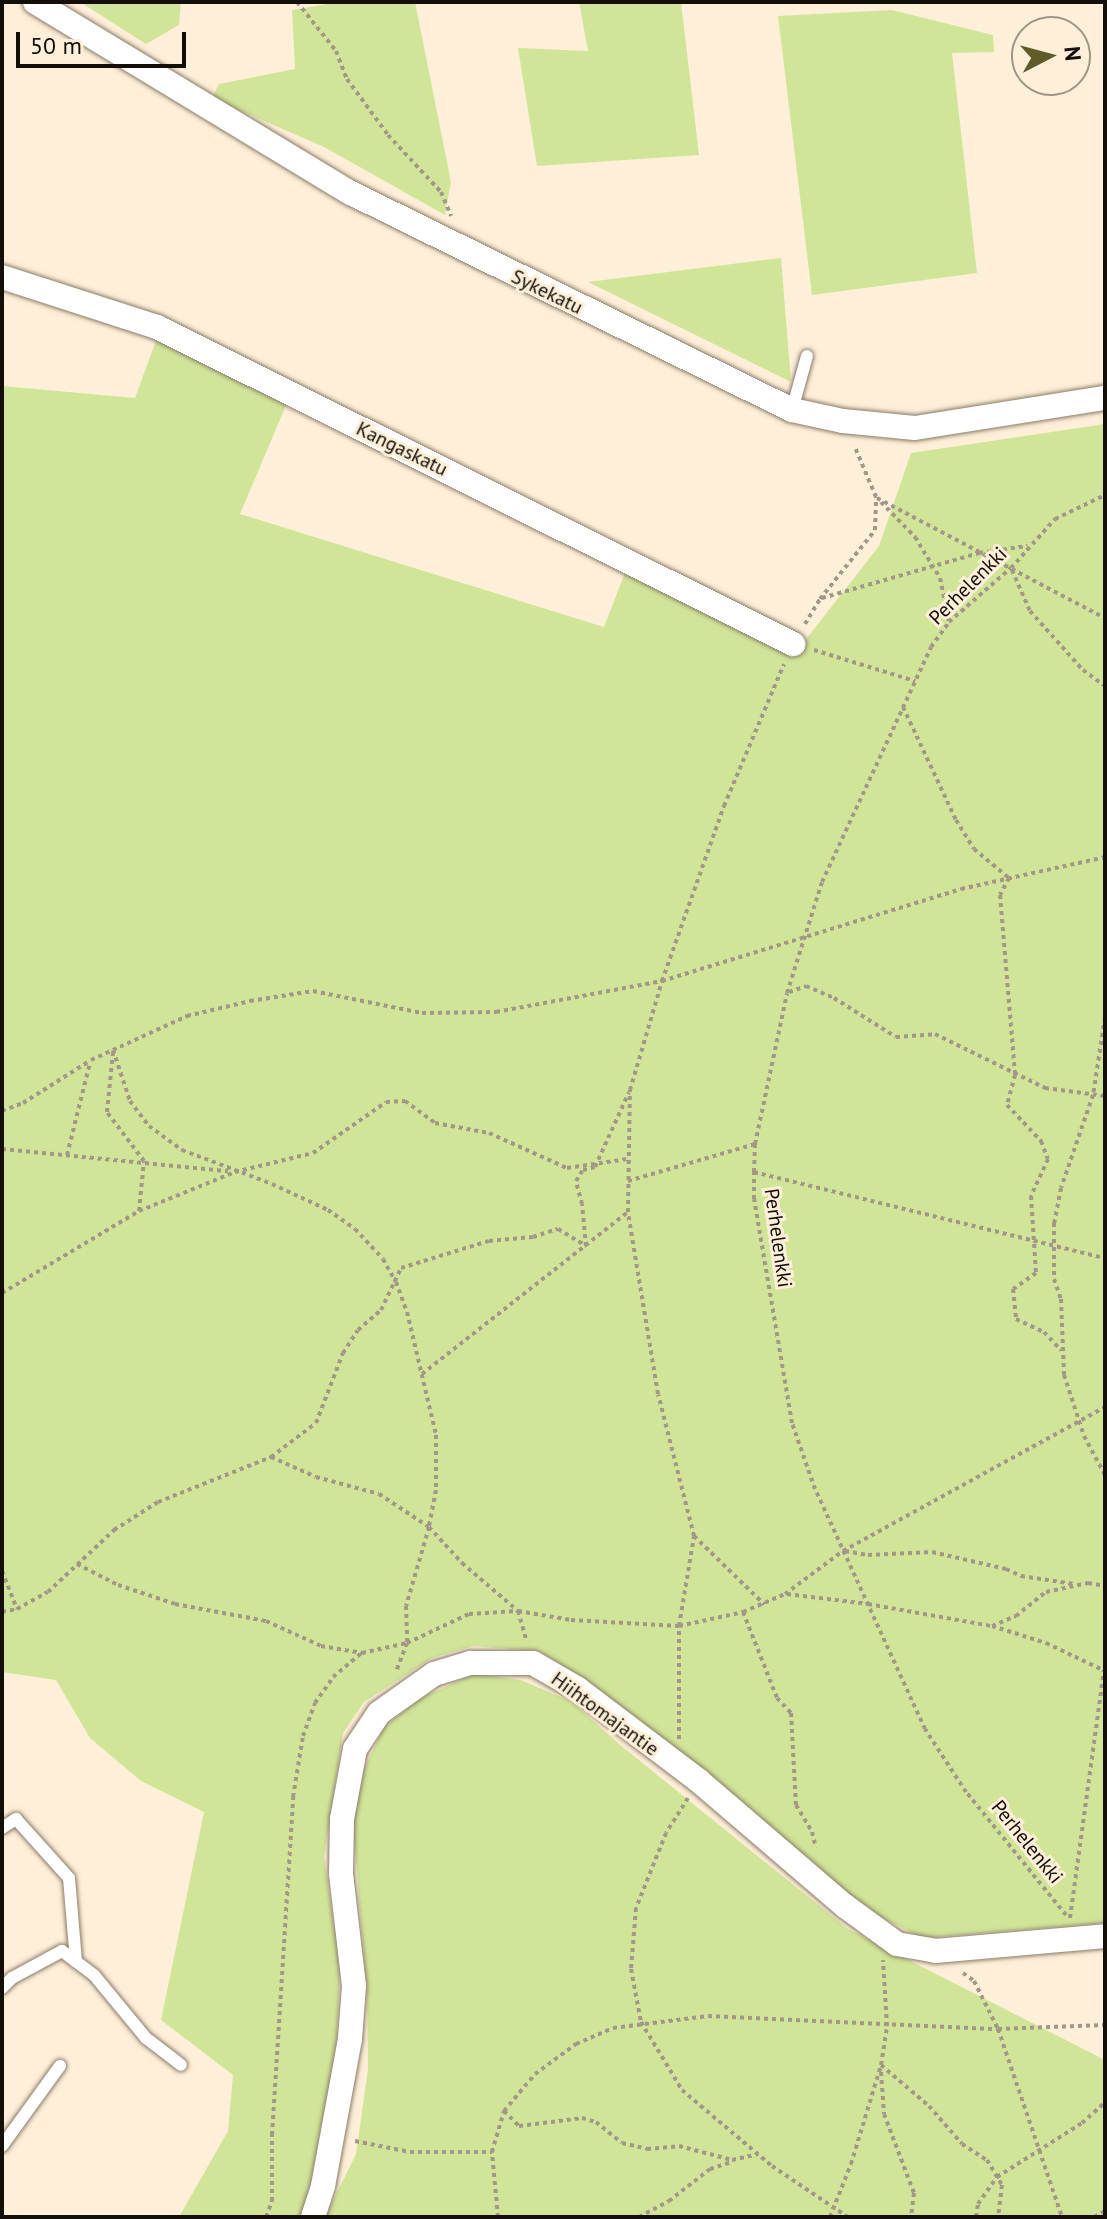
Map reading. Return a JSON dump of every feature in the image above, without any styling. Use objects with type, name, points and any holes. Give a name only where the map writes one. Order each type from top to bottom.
[{"type":"street","name":"Sykekatu","points":[[35,2],[351,193],[792,410],[843,421],[915,428],[1105,398]]},
{"type":"street","name":"Kangaskatu","points":[[2,277],[157,327],[793,644]]},
{"type":"street","name":"Hiihtomajantie","points":[[313,2217],[333,2136],[350,2039],[354,1986],[341,1873],[342,1819],[355,1749],[379,1713],[434,1674],[470,1663],[533,1663],[578,1689],[699,1781],[880,1934],[916,1950],[935,1951],[1086,1930]]},
{"type":"lane","points":[[792,410],[807,356]]},
{"type":"lane","points":[[2,1828],[16,1819],[69,1878],[76,1962]]},
{"type":"lane","points":[[2,1988],[12,1978],[62,1951],[94,1975],[146,2038],[181,2065]]},
{"type":"lane","points":[[2,2146],[60,2066]]},
{"type":"path","points":[[297,2],[336,51],[347,79],[388,135],[441,192],[456,229]]},
{"type":"path","points":[[586,1246],[582,1204],[576,1181],[583,1170],[596,1164],[630,1090],[662,981],[724,806],[793,644],[820,599],[875,530],[876,497],[872,482],[843,421]]},
{"type":"path","name":"Perhelenkki","points":[[1086,1930],[966,1792],[925,1729],[815,1489],[792,1423],[754,1199],[754,1172],[755,1144],[787,993],[822,882],[931,647],[949,622],[1011,568],[1055,519],[1105,495]]},
{"type":"path","points":[[876,497],[1105,618]]},
{"type":"path","points":[[876,497],[915,537],[940,578],[949,622]]},
{"type":"path","points":[[820,599],[983,553],[1029,546]]},
{"type":"path","points":[[1011,568],[1030,611],[1083,670],[1105,686]]},
{"type":"path","points":[[793,644],[915,681]]},
{"type":"path","points":[[903,707],[956,820],[974,849],[1009,878]]},
{"type":"path","points":[[2,1111],[23,1103],[91,1060],[187,1016],[313,991],[422,1013],[496,1012],[662,981],[961,889],[1105,857]]},
{"type":"path","points":[[1009,878],[1000,895],[1015,1075],[1007,1105],[1041,1141],[1048,1159],[1031,1196],[1036,1273],[1013,1289],[1016,1319],[1044,1332],[1061,1350]]},
{"type":"path","points":[[787,993],[806,986],[834,998],[896,1037],[935,1034],[1045,1088],[1105,1096]]},
{"type":"path","points":[[1105,1017],[1093,1095],[1061,1188],[1054,1223],[1054,1279],[1061,1299],[1061,1350],[1077,1420],[1105,1475]]},
{"type":"path","points":[[113,1050],[107,1112],[144,1161],[139,1211]]},
{"type":"path","points":[[113,1050],[130,1101],[149,1126],[182,1150],[272,1184],[328,1210],[355,1229],[383,1259],[396,1282],[436,1435],[436,1490],[429,1527],[406,1606],[407,1643],[379,1713]]},
{"type":"path","points":[[67,1156],[91,1060]]},
{"type":"path","points":[[630,1090],[628,1212],[658,1394],[694,1536],[679,1626],[681,1731],[672,1762]]},
{"type":"path","points":[[2,1293],[139,1211],[235,1172],[313,1153],[386,1102],[405,1101],[435,1123],[489,1133],[567,1168],[627,1158]]},
{"type":"path","points":[[628,1181],[755,1144]]},
{"type":"path","points":[[2,1149],[235,1172]]},
{"type":"path","points":[[754,1172],[1105,1258]]},
{"type":"path","points":[[422,1374],[628,1212]]},
{"type":"path","points":[[2,1612],[17,1609],[48,1592],[114,1530],[158,1502],[271,1457],[316,1423],[343,1353],[358,1330],[381,1310],[401,1268],[489,1241],[533,1237],[558,1229],[586,1246]]},
{"type":"path","points":[[77,1564],[118,1585],[175,1604],[266,1621],[321,1646],[362,1653],[407,1643],[469,1614],[518,1611],[571,1620],[679,1626],[743,1612],[785,1594],[843,1551],[1105,1407]]},
{"type":"path","points":[[271,1457],[316,1477],[379,1494],[429,1527],[462,1563],[518,1611],[533,1663]]},
{"type":"path","points":[[694,1536],[765,1604]]},
{"type":"path","points":[[843,1551],[868,1555],[932,1552],[1021,1576],[1105,1586]]},
{"type":"path","points":[[2,1571],[17,1609]]},
{"type":"path","points":[[992,1626],[1016,1616],[1046,1592],[1074,1584]]},
{"type":"path","points":[[785,1594],[868,1604],[992,1626],[1046,1643],[1105,1670],[1086,1930]]},
{"type":"path","points":[[743,1612],[777,1698],[791,1713],[796,1805],[812,1832],[816,1852]]},
{"type":"path","points":[[266,2217],[272,2201],[272,2135],[293,1797],[303,1736],[315,1703],[333,1677],[362,1653]]},
{"type":"path","points":[[699,1781],[666,1833],[636,1908],[631,1969],[641,2022],[682,2090],[758,2154],[848,2217]]},
{"type":"path","points":[[830,2217],[881,2065],[887,2026],[880,1934]]},
{"type":"path","points":[[935,1951],[974,1981],[998,2029],[1062,2217]]},
{"type":"path","points":[[498,2217],[492,2152],[504,2111],[535,2074],[576,2044],[613,2028],[641,2022],[708,2016],[998,2029],[1105,2025]]},
{"type":"path","points":[[881,2065],[929,2106],[962,2144],[987,2160],[1002,2185],[998,2217]]},
{"type":"path","points":[[881,2065],[884,2114],[914,2193],[911,2217]]},
{"type":"path","points":[[976,2217],[978,2204],[997,2177],[1082,2123],[1105,2102]]},
{"type":"path","points":[[504,2111],[519,2126],[582,2118],[596,2122],[622,2143],[647,2149],[679,2146],[732,2160],[758,2154]]},
{"type":"path","points":[[333,2136],[410,2152],[492,2152]]},
{"type":"path","points":[[639,2217],[669,2201],[710,2169],[746,2157]]},
{"type":"path","points":[[1094,2217],[1105,2211]]},
{"type":"green space","points":[[80,2],[181,2],[179,25],[146,44]]},
{"type":"green space","points":[[339,2],[415,2],[451,182],[445,215],[326,148],[212,98],[219,84],[295,69],[292,10]]},
{"type":"green space","points":[[579,2],[681,2],[699,155],[537,166],[518,48],[588,51]]},
{"type":"green space","points":[[892,10],[993,35],[994,52],[952,53],[977,273],[812,295],[778,16]]},
{"type":"green space","points":[[781,258],[791,382],[588,282]]},
{"type":"green space","points":[[157,338],[287,403],[240,514],[604,627],[626,570],[800,647],[879,546],[911,453],[1105,424],[1105,1923],[922,1938],[863,1908],[583,1678],[539,1651],[473,1646],[432,1658],[364,1702],[343,1733],[324,1857],[340,1969],[336,2055],[304,2217],[179,2217],[228,2131],[233,2075],[161,2020],[204,1812],[141,1781],[90,1738],[56,1680],[2,1672],[2,386],[135,398]]},
{"type":"green space","points":[[474,1674],[521,1680],[572,1702],[619,1744],[848,1929],[1105,2060],[1105,2217],[325,2217],[356,2154],[368,2069],[367,1993],[354,1837],[355,1788],[384,1727],[421,1698]]}]
